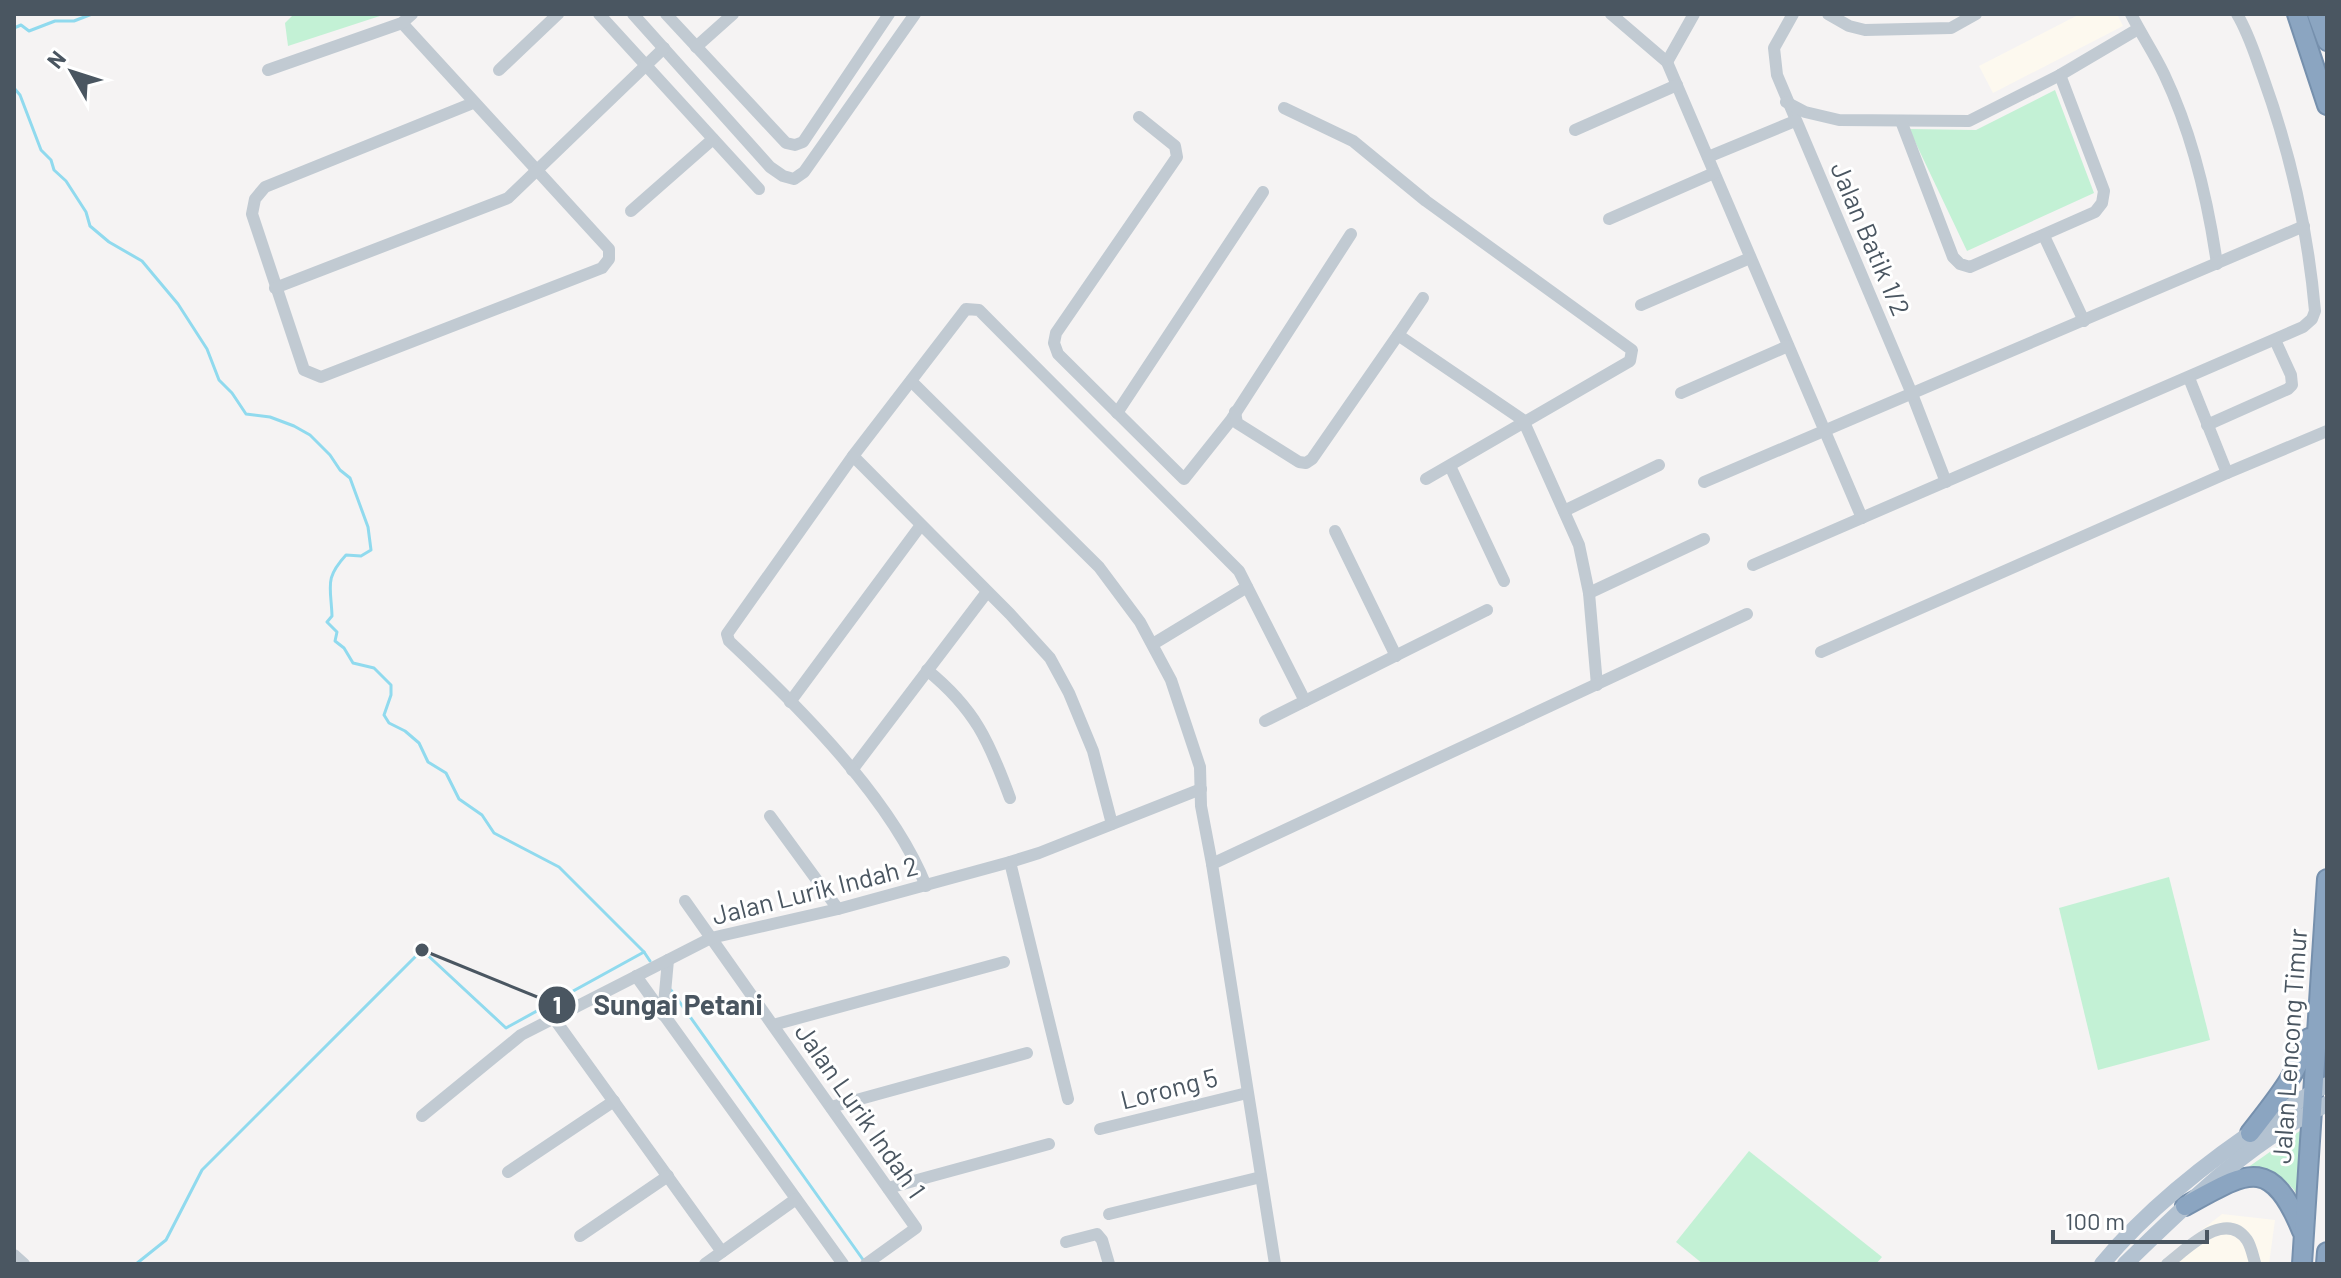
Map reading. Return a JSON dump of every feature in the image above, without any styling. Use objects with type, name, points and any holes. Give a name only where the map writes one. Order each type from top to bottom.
[{"type":"highway","points":[[2297,14],[2327,105]]},
{"type":"highway","points":[[2317,14],[2327,41]]},
{"type":"highway","name":"Jalan Lencong Timur","points":[[2302,1264],[2321,1097],[2317,1011],[2327,879]]},
{"type":"highway","points":[[2250,1133],[2297,1070],[2317,1011]]},
{"type":"highway","points":[[2185,1206],[2234,1180],[2257,1175],[2276,1185],[2282,1192],[2303,1234]]},
{"type":"highway","points":[[2326,1264],[2327,1252]]},
{"type":"main road","points":[[2102,1264],[2158,1205],[2250,1133],[2321,1097]]},
{"type":"main road","points":[[2125,1264],[2215,1177],[2321,1097]]},
{"type":"street","points":[[499,70],[558,14]]},
{"type":"street","points":[[599,14],[759,189]]},
{"type":"street","points":[[633,14],[770,167],[794,179],[804,172],[915,14]]},
{"type":"street","points":[[666,14],[786,143],[795,145],[803,142],[889,14]]},
{"type":"street","points":[[696,47],[733,14]]},
{"type":"street","points":[[1611,14],[1667,62],[1862,518]]},
{"type":"street","points":[[1667,62],[1694,14]]},
{"type":"street","name":"Jalan Batik 1/2","points":[[1793,14],[1774,48],[1773,62],[1786,102],[1912,394],[1946,482]]},
{"type":"street","points":[[1828,14],[1849,26],[1865,30],[1951,28],[1976,14]]},
{"type":"street","points":[[2131,14],[2163,71],[2174,98],[2209,206],[2217,264]]},
{"type":"street","points":[[1753,565],[2189,378],[2303,327],[2312,319],[2315,311],[2304,226],[2278,119],[2237,14]]},
{"type":"street","points":[[268,70],[407,19],[473,103],[609,249],[609,259],[602,268],[321,377],[304,370],[252,214],[255,199],[265,187],[473,103]]},
{"type":"street","points":[[1786,102],[1821,117],[1959,122],[1976,119],[2138,29]]},
{"type":"street","points":[[275,288],[508,198],[664,48]]},
{"type":"street","points":[[1901,121],[1953,257],[1960,264],[1970,267],[2095,212],[2102,203],[2104,191],[2060,75]]},
{"type":"street","points":[[1575,130],[1677,85]]},
{"type":"street","points":[[1284,108],[1353,141],[1426,201],[1632,350],[1630,361],[1523,420],[1426,479]]},
{"type":"street","points":[[1139,117],[1175,146],[1177,157],[1056,333],[1054,343],[1058,354],[1184,479],[1235,412],[1351,234]]},
{"type":"street","points":[[1708,157],[1795,121]]},
{"type":"street","points":[[631,211],[713,139]]},
{"type":"street","points":[[1609,219],[1714,173]]},
{"type":"street","points":[[1117,413],[1263,192]]},
{"type":"street","points":[[1704,482],[2304,226]]},
{"type":"street","points":[[2044,236],[2084,321]]},
{"type":"street","points":[[1641,305],[1750,258]]},
{"type":"street","points":[[1235,412],[1237,423],[1299,462],[1306,463],[1312,459],[1423,298]]},
{"type":"street","points":[[926,886],[907,844],[852,770],[729,641],[727,634],[853,456],[966,309],[979,310],[1239,571],[1305,701]]},
{"type":"street","points":[[1398,335],[1523,420],[1579,545],[1589,593],[1597,685]]},
{"type":"street","points":[[2207,425],[2292,385],[2291,375],[2275,340]]},
{"type":"street","points":[[1681,393],[1788,346]]},
{"type":"street","points":[[2189,378],[2227,473]]},
{"type":"street","points":[[911,381],[1099,567],[1140,622],[1171,680],[1202,773],[1201,806],[1261,1177],[1270,1263]]},
{"type":"street","points":[[1821,652],[2327,431]]},
{"type":"street","points":[[853,456],[1050,658],[1069,693],[1093,751],[1112,824]]},
{"type":"street","points":[[1564,511],[1659,465]]},
{"type":"street","points":[[1450,466],[1504,581]]},
{"type":"street","points":[[790,702],[921,525]]},
{"type":"street","points":[[1335,531],[1396,656]]},
{"type":"street","points":[[1589,593],[1704,539]]},
{"type":"street","points":[[1153,644],[1247,587]]},
{"type":"street","points":[[852,770],[987,592]]},
{"type":"street","points":[[1265,721],[1487,610]]},
{"type":"street","points":[[1212,864],[1747,614]]},
{"type":"street","points":[[927,670],[959,698],[974,717],[992,750],[1010,798]]},
{"type":"street","name":"Jalan Lurik Indah 2","points":[[422,1116],[507,1045],[553,1017],[711,938],[838,909],[1010,862],[1201,789]]},
{"type":"street","points":[[770,816],[838,909]]},
{"type":"street","points":[[1010,862],[1068,1099]]},
{"type":"street","name":"Jalan Lurik Indah 1","points":[[685,901],[916,1228],[868,1262]]},
{"type":"street","points":[[663,1015],[668,960]]},
{"type":"street","points":[[773,1025],[1004,962]]},
{"type":"street","points":[[636,976],[843,1264]]},
{"type":"street","points":[[553,1017],[722,1252]]},
{"type":"street","points":[[831,1107],[1027,1053]]},
{"type":"street","name":"Lorong 5","points":[[1100,1129],[1247,1093]]},
{"type":"street","points":[[508,1172],[614,1101]]},
{"type":"street","points":[[888,1188],[1049,1144]]},
{"type":"street","points":[[580,1236],[668,1176]]},
{"type":"street","points":[[1109,1214],[1261,1177]]},
{"type":"street","points":[[705,1264],[796,1199]]},
{"type":"street","points":[[2167,1264],[2208,1232],[2222,1228],[2244,1236],[2255,1263]]},
{"type":"street","points":[[1066,1242],[1097,1234],[1102,1240],[1109,1264]]},
{"type":"street","points":[[14,1255],[24,1264]]},
{"type":"shaded area","points":[[2080,14],[2117,14],[2123,26],[1993,93],[1979,66]]},
{"type":"shaded area","points":[[2222,1214],[2275,1220],[2269,1264],[2158,1264]]},
{"type":"green space","points":[[294,14],[386,14],[288,46],[285,23]]},
{"type":"green space","points":[[2055,90],[2094,193],[1967,251],[1909,129],[1976,130]]},
{"type":"green space","points":[[2169,877],[2210,1040],[2098,1070],[2059,908]]},
{"type":"green space","points":[[2304,1128],[2300,1199],[2290,1185],[2278,1176],[2247,1168]]},
{"type":"green space","points":[[1749,1151],[1882,1257],[1876,1264],[1703,1264],[1676,1242]]},
{"type":"waterway","points":[[14,28],[21,25],[29,31],[55,21],[74,21],[92,14]]},
{"type":"waterway","points":[[14,88],[20,95],[41,150],[86,212],[90,226],[109,242],[142,261],[178,304],[207,349],[219,380],[246,414],[270,417],[310,435],[350,478],[368,527],[371,550],[361,556],[346,555],[334,570],[330,583],[332,616],[327,622],[337,632],[335,641],[344,648],[353,663],[374,668],[391,685],[384,715],[389,723],[419,743],[428,762],[446,773],[459,799],[482,815],[494,833],[559,867],[644,952]]},
{"type":"waterway","points":[[136,1264],[166,1240],[202,1170],[422,950],[506,1028],[644,952],[650,961]]},
{"type":"waterway","points":[[671,990],[864,1261]]},
{"type":"place","name":"Sungai Petani","points":[[422,950]]}]
